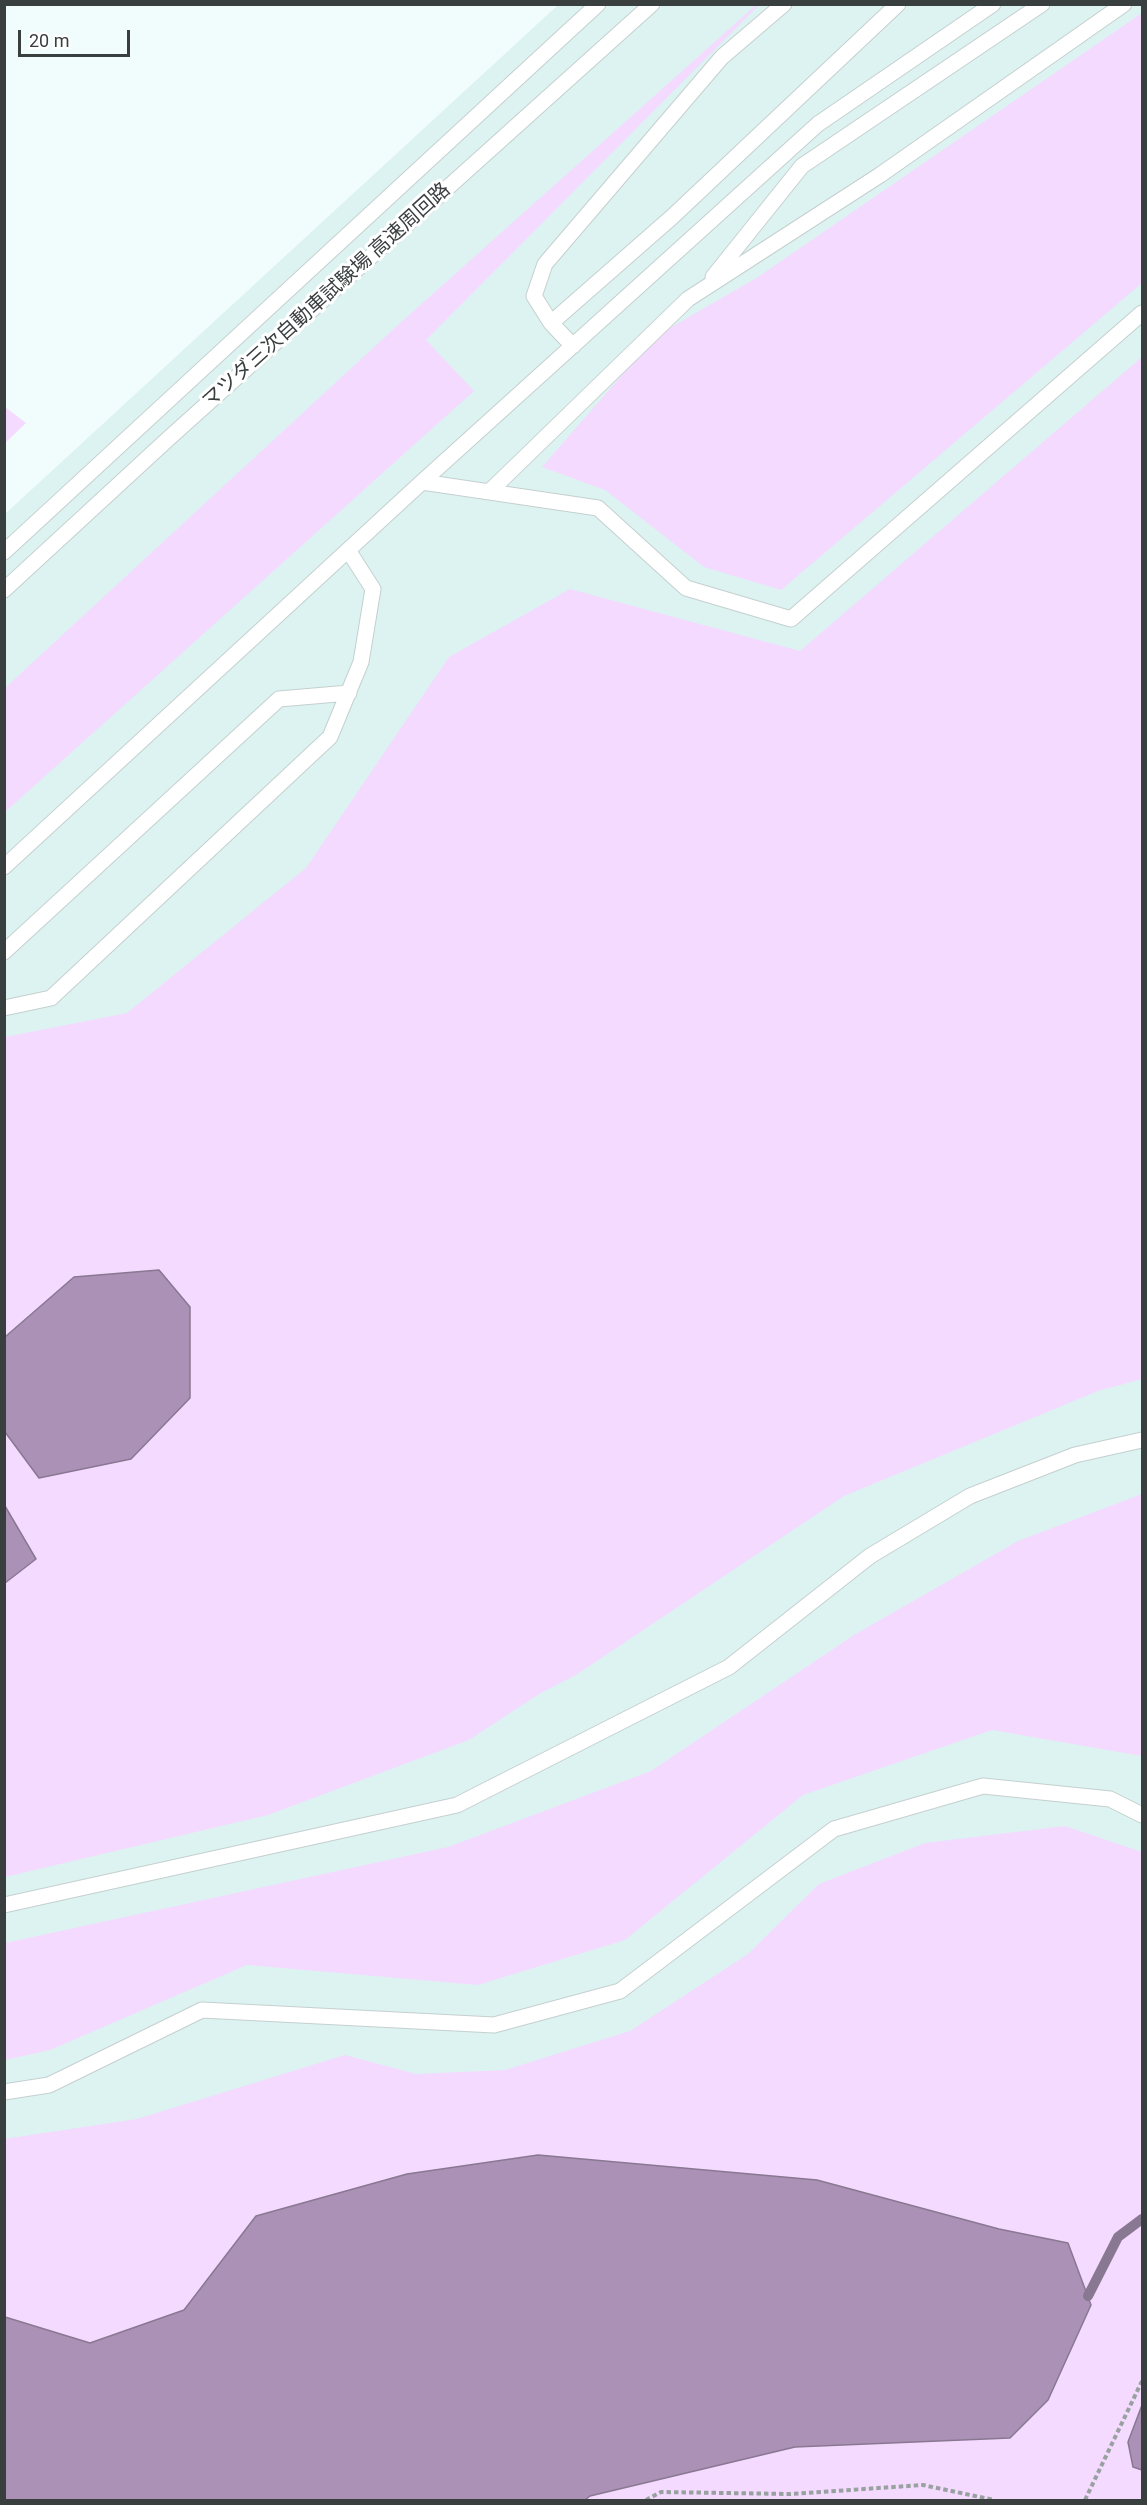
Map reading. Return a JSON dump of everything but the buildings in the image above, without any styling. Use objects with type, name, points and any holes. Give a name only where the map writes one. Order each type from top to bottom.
[{"type":"lane","points":[[4,552],[598,4]]},
{"type":"lane","name":"マツダ三次自動車試験場 高速周回路","points":[[4,590],[168,438],[652,4]]},
{"type":"lane","points":[[573,346],[551,323],[534,296],[545,264],[722,57],[784,4]]},
{"type":"lane","points":[[551,323],[672,218],[898,4]]},
{"type":"lane","points":[[4,867],[422,482],[818,124],[993,4]]},
{"type":"lane","points":[[704,289],[802,166],[1042,4]]},
{"type":"lane","points":[[489,492],[688,299],[880,175],[1124,4]]},
{"type":"lane","points":[[422,482],[598,508],[686,588],[791,619],[1143,313]]},
{"type":"lane","points":[[4,1008],[51,998],[330,737],[361,662],[373,589],[348,550]]},
{"type":"lane","points":[[4,952],[279,699],[349,693]]},
{"type":"lane","points":[[4,1905],[457,1805],[729,1666],[870,1556],[970,1496],[1075,1455],[1143,1440]]},
{"type":"lane","points":[[4,2092],[49,2085],[202,2010],[494,2025],[620,1991],[834,1829],[983,1785],[1110,1799],[1143,1815]]},
{"type":"path","points":[[1085,2500],[1143,2381]]},
{"type":"path","points":[[646,2500],[661,2492],[790,2494],[923,2485],[994,2500]]},
{"type":"shaded area","points":[[558,5],[1142,5],[1142,2500],[5,2500],[5,514]]},
{"type":"shaded area","points":[[756,5],[759,5],[426,340],[474,391],[5,812],[5,688],[398,325]]},
{"type":"shaded area","points":[[1142,13],[1142,283],[781,590],[704,567],[605,490],[542,467],[656,336],[758,277]]},
{"type":"shaded area","points":[[1142,357],[1142,1379],[1098,1391],[844,1496],[576,1675],[539,1694],[469,1740],[268,1815],[5,1877],[5,1583],[35,1559],[5,1506],[4,1432],[39,1478],[131,1459],[190,1398],[190,1307],[74,1277],[5,1337],[5,1037],[127,1013],[306,868],[449,657],[570,589],[800,651]]},
{"type":"shaded area","points":[[5,407],[26,423],[5,443]]},
{"type":"shaded area","points":[[159,1270],[190,1307],[190,1398],[131,1459],[39,1478],[5,1432],[5,1337],[74,1277]]},
{"type":"shaded area","points":[[1142,1494],[1142,1756],[992,1730],[803,1795],[625,1940],[478,1985],[247,1965],[50,2050],[5,2060],[5,1943],[448,1847],[651,1771],[854,1635],[1018,1541]]},
{"type":"shaded area","points":[[5,1506],[36,1559],[4,1583]]},
{"type":"shaded area","points":[[1065,1826],[1142,1852],[1142,2405],[1128,2442],[1133,2467],[1142,2470],[1142,2500],[585,2500],[590,2496],[795,2447],[1010,2438],[1068,2243],[999,2229],[817,2180],[715,2172],[256,2216],[184,2310],[90,2343],[5,2317],[4,2139],[137,2119],[345,2055],[416,2074],[505,2070],[630,2031],[748,1954],[819,1884],[925,1843]]},
{"type":"shaded area","points":[[538,2155],[817,2180],[999,2229],[1068,2243],[1091,2305],[1048,2400],[1010,2438],[795,2447],[590,2496],[585,2500],[5,2500],[5,2317],[90,2343],[184,2310],[256,2216],[407,2174]]},
{"type":"shaded area","points":[[1142,2405],[1142,2470],[1133,2467],[1128,2442]]},
{"type":"waterway","points":[[1088,2296],[1118,2237],[1142,2219]]}]
